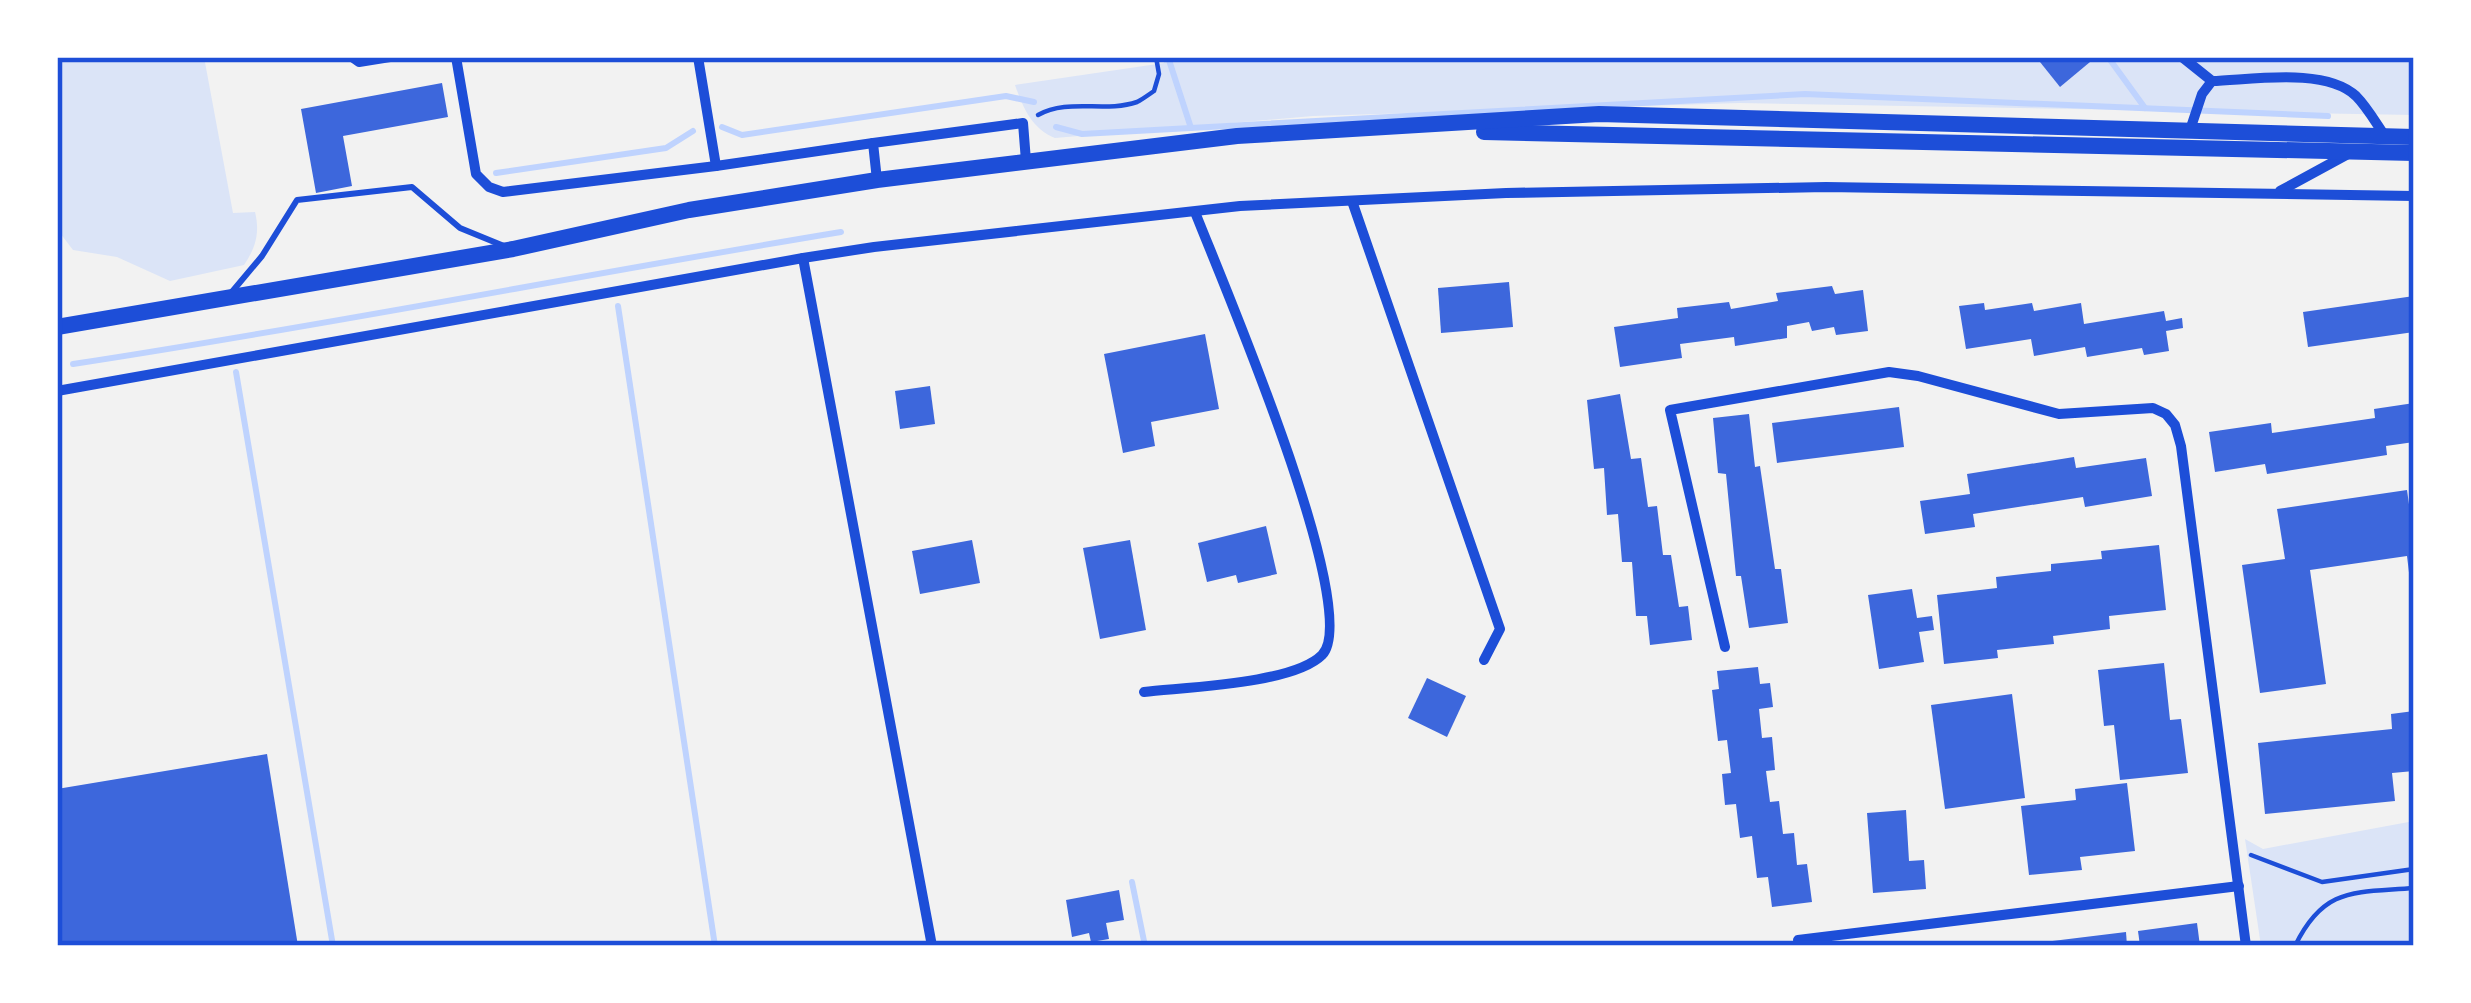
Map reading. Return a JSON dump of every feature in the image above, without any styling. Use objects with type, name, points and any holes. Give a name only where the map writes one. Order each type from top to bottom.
[{"type":"main road","points":[[57,327],[513,249],[689,210],[877,180],[1237,136],[1599,114],[2414,136]]},
{"type":"main road","points":[[1381,129],[2414,153]]},
{"type":"street","points":[[352,57],[359,62],[390,57]]},
{"type":"street","points":[[456,57],[476,173],[489,187],[503,192],[1023,123],[1026,161]]},
{"type":"street","points":[[698,57],[716,166]]},
{"type":"street","points":[[2182,57],[2212,81],[2312,77],[2330,82],[2354,93],[2385,136]]},
{"type":"street","points":[[2190,130],[2202,94],[2212,81]]},
{"type":"street","points":[[873,143],[877,180]]},
{"type":"street","points":[[2278,193],[2354,151]]},
{"type":"street","points":[[57,391],[803,258],[1195,212],[1506,193],[1826,187],[2414,196]]},
{"type":"street","points":[[1352,201],[1500,629],[1484,660]]},
{"type":"street","points":[[1144,692],[1279,676],[1310,665],[1327,651],[1332,634],[1323,574],[1299,482],[1195,212]]},
{"type":"street","points":[[803,258],[932,946]]},
{"type":"street","points":[[1725,647],[1670,410],[1889,372],[2059,414],[2153,408],[2166,414],[2181,446],[2246,946]]},
{"type":"street","points":[[1798,940],[2239,886]]},
{"type":"lane","points":[[228,297],[262,256],[297,200],[412,187],[460,228],[513,249]]},
{"type":"path","points":[[1023,123],[1053,107],[1137,102],[1154,91],[1159,74],[1156,57]]},
{"type":"path","points":[[2244,853],[2322,882],[2414,869]]},
{"type":"path","points":[[2363,876],[2366,892]]},
{"type":"path","points":[[2295,946],[2326,902],[2414,888]]},
{"type":"shaded area","points":[[57,57],[204,57],[233,213],[255,212],[256,240],[244,265],[170,281],[117,257],[73,250],[57,229]]},
{"type":"shaded area","points":[[1163,57],[2414,57],[2414,115],[1740,103],[1313,116],[1055,138],[1034,123],[1015,85],[1164,63]]},
{"type":"shaded area","points":[[2414,821],[2414,946],[2261,946],[2245,839],[2263,849]]},
{"type":"building","points":[[2036,57],[2096,57],[2060,87]]},
{"type":"building","points":[[442,83],[448,117],[343,136],[352,186],[316,193],[301,109]]},
{"type":"building","points":[[1509,282],[1513,327],[1441,333],[1438,288]]},
{"type":"building","points":[[1832,286],[1835,294],[1863,290],[1868,331],[1836,335],[1834,327],[1812,331],[1809,322],[1787,326],[1787,338],[1735,346],[1734,337],[1680,344],[1682,358],[1620,367],[1614,327],[1678,318],[1677,308],[1729,302],[1731,309],[1778,301],[1776,293]]},
{"type":"building","points":[[2414,296],[2414,332],[2308,347],[2303,312]]},
{"type":"building","points":[[1984,303],[1985,310],[2032,303],[2034,311],[2081,303],[2084,324],[2164,311],[2166,321],[2182,318],[2183,328],[2166,331],[2169,351],[2144,355],[2142,348],[2087,357],[2085,347],[2034,356],[2031,339],[1966,349],[1959,306]]},
{"type":"building","points":[[1205,334],[1219,409],[1151,422],[1155,446],[1123,453],[1104,354]]},
{"type":"building","points":[[930,386],[935,424],[900,429],[895,391]]},
{"type":"building","points":[[1620,394],[1631,459],[1641,458],[1648,507],[1657,506],[1663,555],[1671,555],[1679,607],[1688,606],[1692,640],[1650,645],[1647,616],[1636,616],[1632,562],[1622,562],[1618,514],[1607,515],[1604,468],[1594,469],[1587,400]]},
{"type":"building","points":[[2414,403],[2414,442],[2386,446],[2387,455],[2267,474],[2265,464],[2215,472],[2209,432],[2271,423],[2272,433],[2375,418],[2374,409]]},
{"type":"building","points":[[1899,407],[1904,447],[1777,463],[1772,423]]},
{"type":"building","points":[[1749,414],[1755,467],[1760,466],[1788,623],[1749,628],[1741,576],[1736,576],[1726,474],[1718,473],[1713,418]]},
{"type":"building","points":[[2074,457],[2076,468],[2146,458],[2152,496],[2085,507],[2083,497],[1973,514],[1975,527],[1925,534],[1920,501],[1970,494],[1967,474]]},
{"type":"building","points":[[2407,490],[2414,589],[2407,556],[2310,570],[2326,684],[2260,693],[2242,565],[2285,559],[2277,509]]},
{"type":"building","points":[[1266,526],[1277,574],[1238,583],[1236,575],[1207,582],[1198,543]]},
{"type":"building","points":[[972,540],[980,583],[920,594],[912,551]]},
{"type":"building","points":[[1130,540],[1146,630],[1100,639],[1083,548]]},
{"type":"building","points":[[2159,545],[2166,610],[2109,616],[2110,629],[2053,636],[2054,644],[1997,650],[1998,658],[1944,664],[1937,595],[1997,588],[1996,577],[2051,571],[2051,564],[2102,559],[2101,551]]},
{"type":"building","points":[[1912,589],[1917,618],[1932,616],[1934,630],[1919,632],[1924,662],[1879,669],[1868,595]]},
{"type":"building","points":[[2164,663],[2170,720],[2181,719],[2188,773],[2120,780],[2114,725],[2104,726],[2098,670]]},
{"type":"building","points":[[1758,667],[1760,684],[1770,683],[1773,707],[1759,709],[1762,738],[1772,737],[1775,770],[1766,771],[1770,802],[1779,801],[1783,834],[1794,833],[1797,865],[1807,864],[1812,902],[1772,907],[1768,877],[1757,878],[1752,836],[1740,838],[1736,804],[1725,805],[1722,774],[1731,773],[1727,740],[1718,741],[1712,690],[1719,689],[1717,671]]},
{"type":"building","points":[[1427,678],[1466,696],[1447,737],[1408,718]]},
{"type":"building","points":[[2012,694],[2025,798],[1945,809],[1931,705]]},
{"type":"building","points":[[2414,711],[2414,771],[2392,773],[2395,801],[2265,814],[2258,743],[2392,729],[2391,714]]},
{"type":"building","points":[[267,754],[298,946],[57,946],[57,789]]},
{"type":"building","points":[[2127,783],[2135,851],[2080,857],[2082,870],[2029,875],[2021,806],[2076,800],[2075,789]]},
{"type":"building","points":[[1906,810],[1909,861],[1924,860],[1926,889],[1873,893],[1867,813]]},
{"type":"building","points":[[1119,890],[1124,920],[1106,923],[1109,939],[1091,942],[1089,933],[1072,937],[1066,900]]},
{"type":"building","points":[[2197,923],[2200,946],[2140,946],[2138,931]]},
{"type":"building","points":[[2126,932],[2127,946],[2036,943]]},
{"type":"waterway","points":[[1168,57],[1191,128]]},
{"type":"waterway","points":[[2108,57],[2145,108]]},
{"type":"waterway","points":[[1056,127],[1082,134],[1805,94],[2328,116]]},
{"type":"waterway","points":[[722,127],[742,135],[1006,96],[1034,102]]},
{"type":"waterway","points":[[496,173],[666,148],[693,131]]},
{"type":"waterway","points":[[73,364],[841,232]]},
{"type":"waterway","points":[[618,306],[715,946]]},
{"type":"waterway","points":[[236,372],[333,946]]},
{"type":"waterway","points":[[1132,882],[1145,946]]}]
